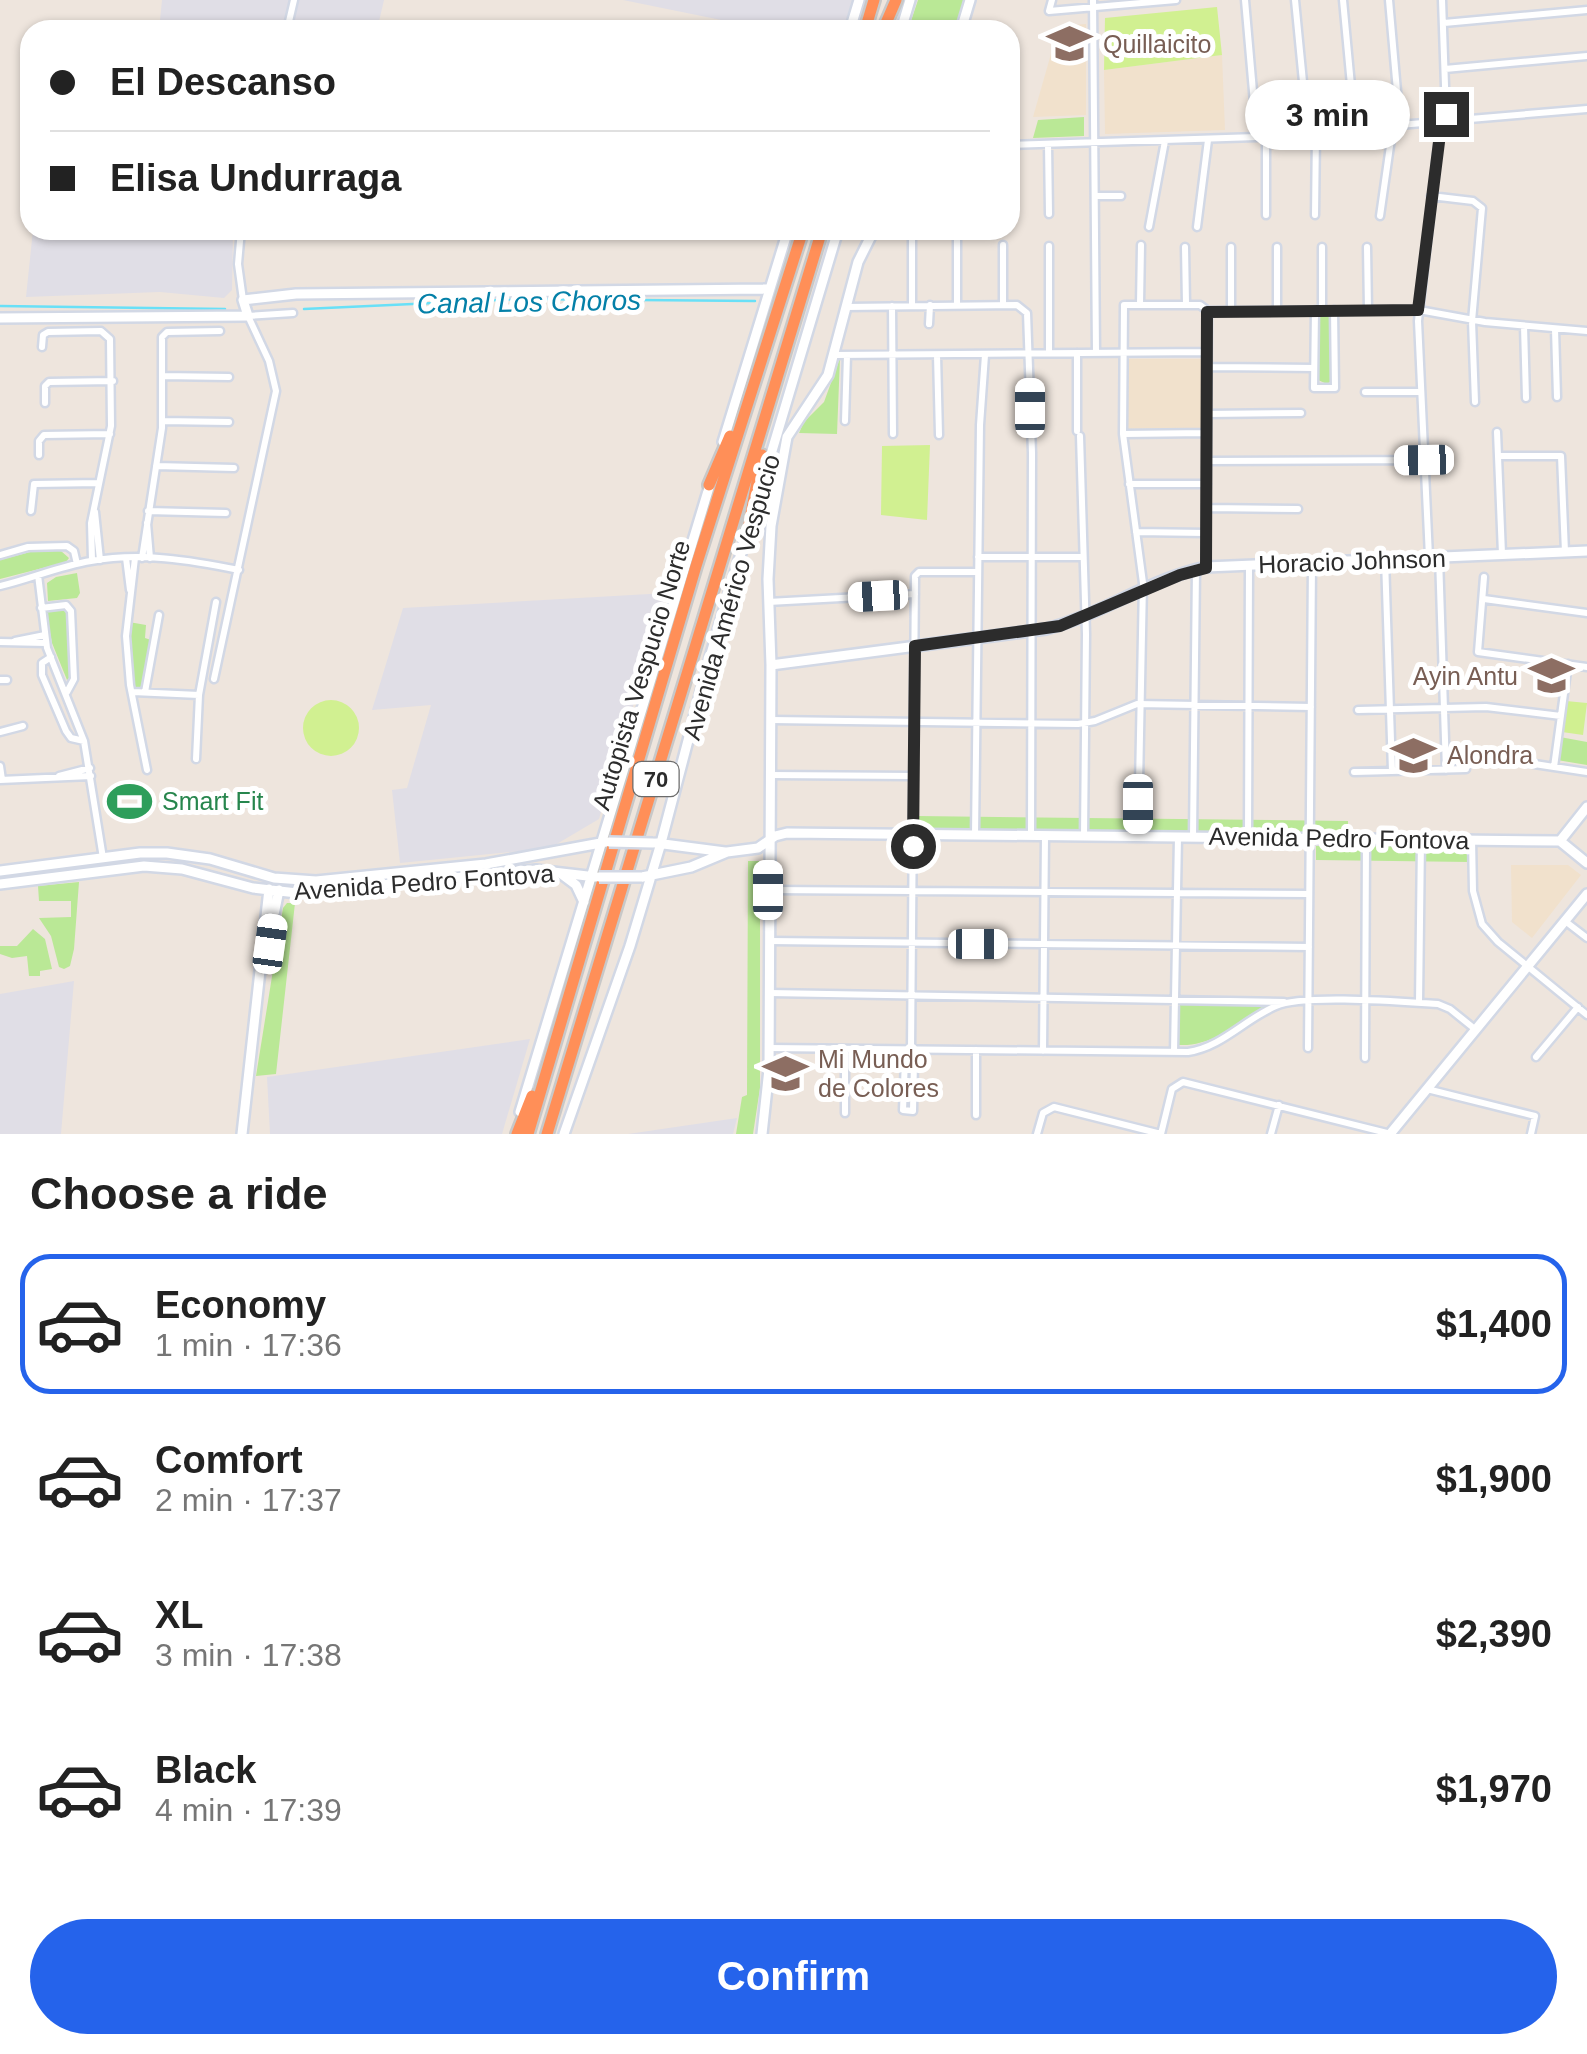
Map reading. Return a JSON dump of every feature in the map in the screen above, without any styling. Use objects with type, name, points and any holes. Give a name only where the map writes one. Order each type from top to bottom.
[{"type":"highway","name":"Autopista Vespucio Norte","points":[[528,1134],[696,566],[801,240]]},
{"type":"highway","name":"Autopista Vespucio Norte","points":[[546,1134],[819,240]]},
{"type":"highway","points":[[709,485],[764,359]]},
{"type":"highway","points":[[747,535],[765,424]]},
{"type":"highway","points":[[515,1134],[556,1037]]},
{"type":"street","points":[[1052,0],[1049,10],[1176,0]]},
{"type":"street","points":[[1245,0],[1262,137],[1266,215]]},
{"type":"street","points":[[1295,0],[1312,132],[1315,215]]},
{"type":"street","points":[[1343,0],[1354,129]]},
{"type":"street","points":[[1380,216],[1396,125],[1390,0]]},
{"type":"street","points":[[1442,0],[1446,114],[1418,310],[1424,460],[1434,557],[1446,770]]},
{"type":"street","points":[[1093,4],[1096,353]]},
{"type":"street","points":[[1443,24],[1587,10]]},
{"type":"street","points":[[1445,69],[1587,56]]},
{"type":"street","points":[[1020,144],[1262,137],[1587,109]]},
{"type":"street","points":[[1197,227],[1208,140]]},
{"type":"street","points":[[1150,228],[1165,141]]},
{"type":"street","points":[[1048,144],[1048,214]]},
{"type":"street","points":[[1094,196],[1120,196]]},
{"type":"street","points":[[1432,196],[1473,201],[1482,208],[1472,321],[1475,402]]},
{"type":"street","points":[[214,679],[276,391],[269,362],[243,300],[238,264],[240,240]]},
{"type":"street","name":"Avenida Américo Vespucio","points":[[515,1134],[584,902],[596,877],[709,485],[785,240]]},
{"type":"street","name":"Avenida Américo Vespucio","points":[[564,1134],[657,843],[669,817],[705,675],[835,240]]},
{"type":"street","points":[[762,1134],[767,1098],[769,993],[770,526],[784,446],[793,426],[823,386],[860,254],[868,240]]},
{"type":"street","points":[[912,240],[912,306]]},
{"type":"street","points":[[957,240],[957,305]]},
{"type":"street","points":[[1003,244],[1003,306]]},
{"type":"street","points":[[1049,246],[1049,353]]},
{"type":"street","points":[[1140,304],[1141,246]]},
{"type":"street","points":[[1185,247],[1186,304]]},
{"type":"street","points":[[1231,247],[1232,310]]},
{"type":"street","points":[[1276,247],[1277,310]]},
{"type":"street","points":[[1322,247],[1314,388],[1335,388],[1334,310]]},
{"type":"street","points":[[1367,248],[1368,310]]},
{"type":"street","points":[[243,300],[296,294],[770,290]]},
{"type":"street","points":[[1138,836],[1142,592],[1123,434],[1124,306],[1186,304],[1203,305],[1208,311],[1207,508],[1194,705],[1193,837]]},
{"type":"street","points":[[929,324],[930,305]]},
{"type":"street","points":[[845,308],[957,305],[1019,306],[1026,310],[1032,556],[1031,836]]},
{"type":"street","points":[[892,306],[893,434]]},
{"type":"street","points":[[1208,311],[1418,310],[1472,321],[1587,331]]},
{"type":"street","points":[[0,318],[292,313]]},
{"type":"street","points":[[1524,326],[1526,398]]},
{"type":"street","points":[[1555,329],[1557,398]]},
{"type":"street","points":[[148,770],[126,636],[130,591],[162,421],[164,334],[220,331]]},
{"type":"street","points":[[42,347],[43,334],[48,332],[106,332],[111,344],[110,434],[90,529],[96,560]]},
{"type":"street","points":[[834,355],[1207,352]]},
{"type":"street","points":[[1077,353],[1084,617],[1084,836]]},
{"type":"street","points":[[845,421],[847,355]]},
{"type":"street","points":[[937,355],[939,435]]},
{"type":"street","points":[[975,835],[984,355]]},
{"type":"street","points":[[1206,368],[1314,368]]},
{"type":"street","points":[[162,376],[229,377]]},
{"type":"street","points":[[44,403],[49,382],[113,381]]},
{"type":"street","points":[[1366,392],[1420,392]]},
{"type":"street","points":[[1206,414],[1301,414]]},
{"type":"street","points":[[162,421],[229,422]]},
{"type":"street","points":[[1497,432],[1502,554]]},
{"type":"street","points":[[1123,434],[1207,433]]},
{"type":"street","points":[[40,455],[44,435],[110,434]]},
{"type":"street","points":[[1498,456],[1562,456],[1564,552]]},
{"type":"street","points":[[1207,461],[1424,460]]},
{"type":"street","points":[[156,466],[234,468]]},
{"type":"street","points":[[31,511],[34,484],[98,483]]},
{"type":"street","points":[[1130,484],[1207,484]]},
{"type":"street","points":[[1207,508],[1298,508]]},
{"type":"street","points":[[148,511],[226,513]]},
{"type":"street","points":[[1136,532],[1206,533]]},
{"type":"street","points":[[0,555],[28,547],[68,546],[74,550],[77,564]]},
{"type":"street","name":"Horacio Johnson","points":[[771,665],[1032,632],[1084,617],[1201,568],[1587,551]]},
{"type":"street","points":[[978,556],[1083,557]]},
{"type":"street","points":[[1385,559],[1392,771]]},
{"type":"street","points":[[0,586],[96,560],[190,560],[238,570]]},
{"type":"street","points":[[1308,1048],[1312,562]]},
{"type":"street","points":[[1248,838],[1249,565]]},
{"type":"street","points":[[911,1050],[905,1058],[904,1110],[913,1111],[917,573],[978,572]]},
{"type":"street","points":[[38,576],[45,639],[84,740],[103,858]]},
{"type":"street","points":[[1484,577],[1478,652],[1587,667]]},
{"type":"street","points":[[768,602],[915,594]]},
{"type":"street","points":[[1484,599],[1587,614]]},
{"type":"street","points":[[196,759],[199,695],[216,602]]},
{"type":"street","points":[[42,608],[66,605],[71,611],[74,678],[67,692]]},
{"type":"street","points":[[146,692],[159,616]]},
{"type":"street","points":[[0,642],[45,639]]},
{"type":"street","points":[[14,641],[28,644],[45,639]]},
{"type":"street","points":[[51,657],[42,664],[42,674],[66,731],[71,738],[84,740]]},
{"type":"street","points":[[1554,766],[1568,664]]},
{"type":"street","points":[[133,692],[199,695]]},
{"type":"street","points":[[771,720],[1085,724],[1140,704],[1310,707]]},
{"type":"street","points":[[1358,710],[1486,707],[1560,716]]},
{"type":"street","points":[[0,732],[23,726]]},
{"type":"street","points":[[1482,756],[1587,772]]},
{"type":"street","points":[[0,766],[1,780],[90,772]]},
{"type":"street","points":[[1354,772],[1466,769]]},
{"type":"street","points":[[58,777],[70,780],[90,772]]},
{"type":"street","points":[[770,775],[914,776]]},
{"type":"street","points":[[1587,807],[1560,841],[1587,863]]},
{"type":"street","points":[[669,817],[674,834],[686,845]]},
{"type":"street","name":"Avenida Pedro Fontova","points":[[0,884],[144,866],[182,869],[273,891],[309,893],[536,870],[646,878],[691,867],[727,852],[758,848],[786,834],[1560,841]]},
{"type":"street","points":[[1043,1051],[1045,836]]},
{"type":"street","points":[[1174,1052],[1178,837]]},
{"type":"street","points":[[1364,1058],[1366,838]]},
{"type":"street","points":[[1419,1003],[1421,839]]},
{"type":"street","points":[[1472,839],[1478,915],[1498,942],[1587,1014]]},
{"type":"street","name":"Avenida Pedro Fontova","points":[[0,872],[166,853],[278,878],[332,880],[486,864],[606,842],[686,845],[727,852]]},
{"type":"street","points":[[220,880],[229,874],[226,864]]},
{"type":"street","points":[[557,871],[576,885],[584,902]]},
{"type":"street","points":[[242,1134],[273,891],[278,878]]},
{"type":"street","points":[[768,890],[1309,894]]},
{"type":"street","points":[[1037,1134],[1047,1108],[1057,1108],[1161,1134],[1172,1089],[1186,1082],[1391,1134],[1587,894]]},
{"type":"street","points":[[1565,920],[1587,938]]},
{"type":"street","points":[[768,941],[1309,947]]},
{"type":"street","points":[[769,993],[1419,1003],[1447,1007],[1476,1030]]},
{"type":"street","points":[[768,1048],[1195,1051],[1213,1045],[1286,1002]]},
{"type":"street","points":[[1536,1057],[1578,1007]]},
{"type":"street","points":[[845,1049],[845,1113]]},
{"type":"street","points":[[976,1050],[976,1115]]},
{"type":"street","points":[[1427,1089],[1536,1116],[1531,1134]]},
{"type":"street","points":[[1271,1134],[1279,1105]]},
{"type":"shaded area","points":[[162,0],[384,0],[379,20],[160,20]]},
{"type":"shaded area","points":[[623,0],[852,0],[846,20],[721,20]]},
{"type":"shaded area","points":[[1086,24],[1086,115],[1033,117],[1059,26]]},
{"type":"shaded area","points":[[1222,55],[1225,130],[1105,134],[1104,70]]},
{"type":"shaded area","points":[[32,240],[233,240],[232,290],[224,298],[160,292],[26,297]]},
{"type":"shaded area","points":[[1127,359],[1202,359],[1202,428],[1127,429]]},
{"type":"shaded area","points":[[667,593],[599,819],[550,848],[400,863],[392,790],[407,788],[431,705],[372,710],[403,608]]},
{"type":"shaded area","points":[[1511,865],[1568,865],[1581,875],[1532,938],[1512,922]]},
{"type":"shaded area","points":[[74,981],[61,1134],[0,1134],[0,994]]},
{"type":"shaded area","points":[[530,1039],[502,1134],[270,1134],[267,1077]]},
{"type":"shaded area","points":[[737,1118],[733,1134],[628,1134]]},
{"type":"green space","points":[[918,0],[964,0],[958,20],[911,20]]},
{"type":"green space","points":[[1217,7],[1222,55],[1104,70],[1105,18]]},
{"type":"green space","points":[[1084,117],[1084,136],[1033,138],[1038,120]]},
{"type":"green space","points":[[1317,313],[1330,313],[1331,381],[1327,384],[1318,380]]},
{"type":"green space","points":[[840,358],[837,434],[799,433],[804,422],[824,402]]},
{"type":"green space","points":[[930,445],[927,520],[881,515],[882,446]]},
{"type":"green space","points":[[34,551],[61,551],[69,558],[0,579],[0,560]]},
{"type":"green space","points":[[77,573],[77,598],[48,601],[47,583]]},
{"type":"green space","points":[[66,609],[71,677],[67,680],[52,643],[46,611]]},
{"type":"green space","points":[[129,622],[146,625],[145,638],[151,640],[143,690],[133,687]]},
{"type":"green space","points":[[331,700],[350,709],[359,728],[350,747],[331,756],[312,747],[303,728],[312,709]]},
{"type":"green space","points":[[1566,701],[1587,703],[1583,735],[1562,732]]},
{"type":"green space","points":[[1560,737],[1587,742],[1587,765],[1557,760]]},
{"type":"green space","points":[[918,816],[1348,821],[1348,835],[917,831]]},
{"type":"green space","points":[[1316,846],[1470,847],[1470,862],[1316,860]]},
{"type":"green space","points":[[748,861],[760,861],[760,1088],[753,1134],[736,1134],[742,1097],[747,1095]]},
{"type":"green space","points":[[79,882],[74,949],[70,966],[64,969],[59,967],[51,936],[39,918],[71,917],[71,901],[39,901],[38,886]]},
{"type":"green space","points":[[287,903],[295,903],[276,1074],[256,1076],[283,908]]},
{"type":"green space","points":[[33,929],[45,939],[52,969],[40,971],[40,976],[29,976],[27,956],[12,958],[0,954],[0,946],[17,946]]},
{"type":"green space","points":[[1272,1003],[1216,1037],[1179,1045],[1180,1004]]},
{"type":"waterway","name":"Canal Los Choros","points":[[304,309],[519,299],[755,301]]},
{"type":"waterway","name":"Canal Los Choros","points":[[0,306],[225,309]]},
{"type":"place","name":"Quillaicito","points":[[1070,44]]},
{"type":"place","name":"Ayin Antu","points":[[1551,676]]},
{"type":"place","name":"Alondra","points":[[1414,755]]},
{"type":"place","name":"Smart Fit","points":[[129,801]]},
{"type":"place","name":"Mi Mundo de Colores","points":[[785,1073]]},
{"type":"route","points":[[913,846],[915,646],[1060,626],[1180,575],[1206,568],[1207,312],[1418,310],[1440,129],[1446,114]]}]
